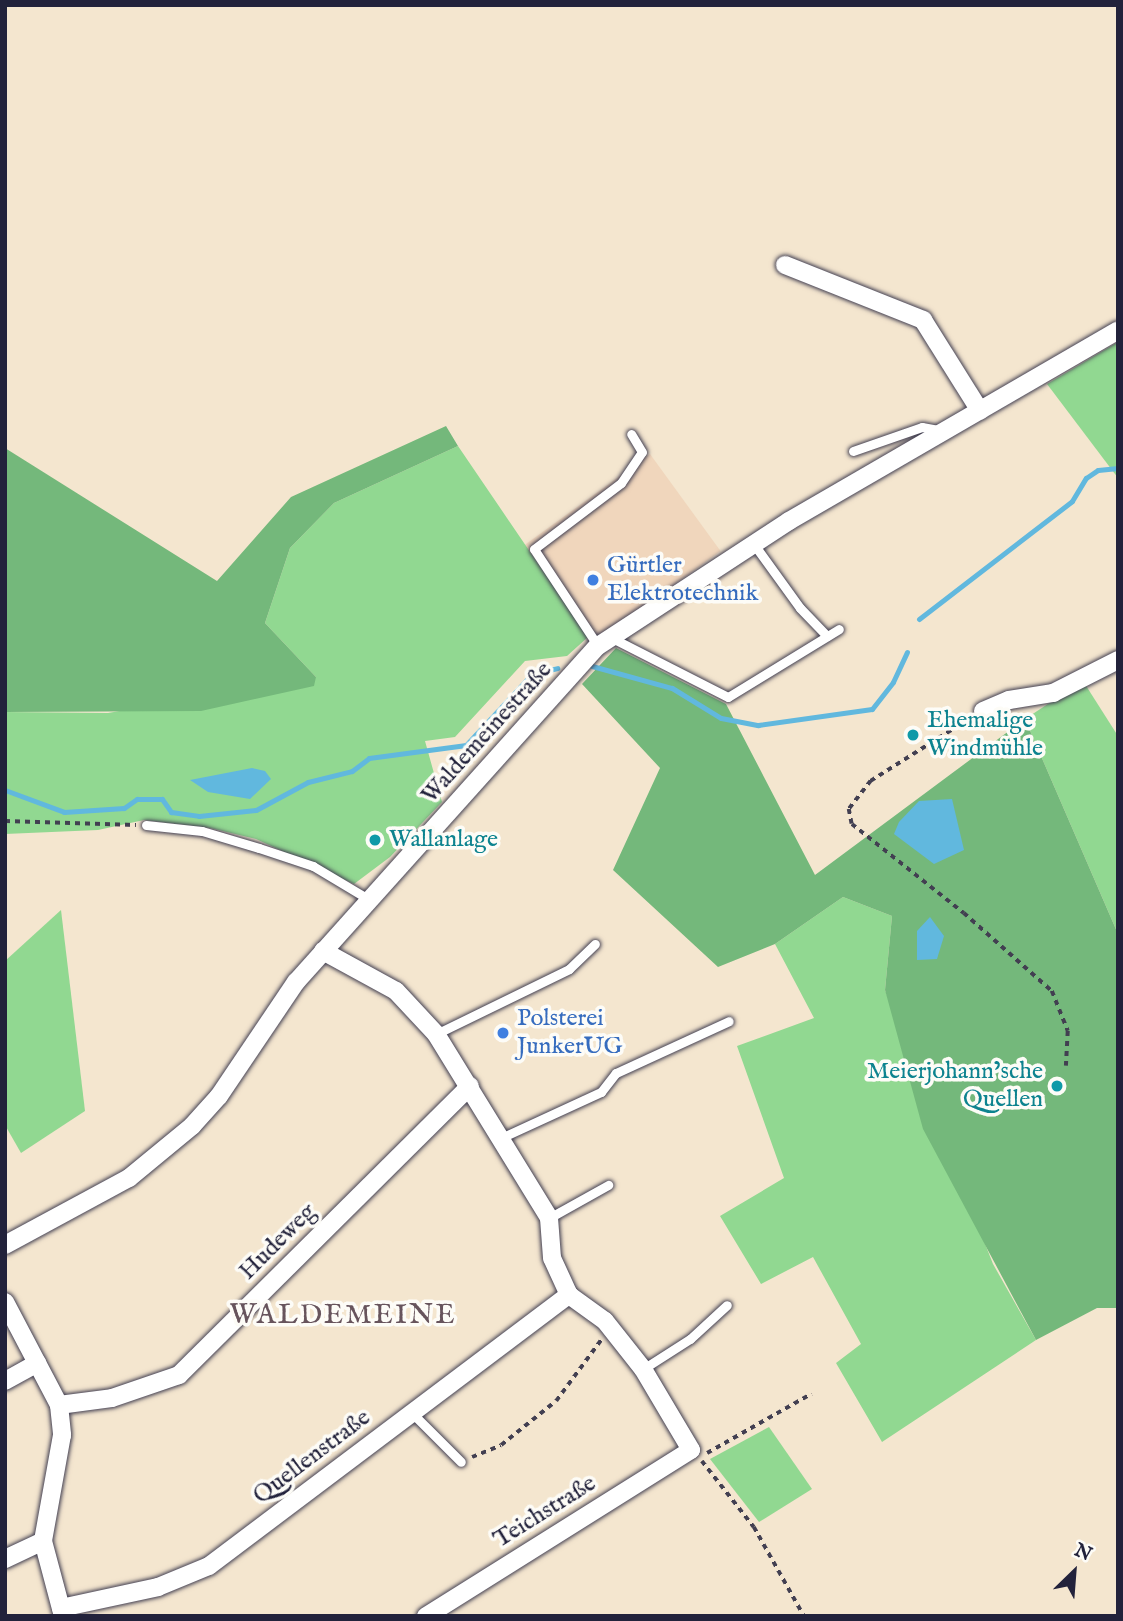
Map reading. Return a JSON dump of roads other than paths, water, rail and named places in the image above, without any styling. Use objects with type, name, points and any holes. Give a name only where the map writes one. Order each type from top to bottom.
[{"type":"street","points":[[785,265],[923,320],[980,411]]},
{"type":"street","name":"Waldemeinestraße","points":[[5,1245],[129,1178],[174,1142],[219,1096],[268,1021],[323,951],[604,642],[753,544],[1118,330]]},
{"type":"street","points":[[983,710],[1009,699],[1053,693],[1118,660]]},
{"type":"street","points":[[323,951],[396,990],[436,1034],[503,1137],[550,1218],[552,1258],[569,1295],[611,1328],[643,1369]]},
{"type":"street","name":"Hudeweg","points":[[59,1405],[112,1398],[179,1375],[470,1086]]},
{"type":"street","name":"Quellenstraße","points":[[62,1612],[158,1587],[208,1566],[569,1295]]},
{"type":"street","points":[[5,1302],[59,1405],[62,1435],[43,1541],[62,1612]]},
{"type":"street","points":[[5,1381],[37,1363]]},
{"type":"street","name":"Teichstraße","points":[[426,1616],[695,1454],[643,1369]]},
{"type":"street","points":[[5,1559],[43,1541]]},
{"type":"lane","points":[[853,451],[922,427],[934,426],[946,432]]},
{"type":"lane","points":[[631,434],[642,452],[621,483],[534,550],[604,642],[727,697],[839,629]]},
{"type":"lane","points":[[753,544],[800,608],[827,636]]},
{"type":"lane","points":[[146,825],[202,831],[313,866],[370,900]]},
{"type":"lane","points":[[436,1034],[569,969],[595,944]]},
{"type":"lane","points":[[503,1137],[601,1092],[616,1073],[729,1021]]},
{"type":"lane","points":[[550,1218],[608,1185]]},
{"type":"lane","points":[[643,1369],[690,1339],[727,1305]]},
{"type":"lane","points":[[412,1413],[461,1462]]},
{"type":"water","points":[[252,768],[265,771],[271,779],[250,799],[208,792],[190,780]]},
{"type":"water","points":[[952,799],[964,850],[934,864],[894,834],[899,822],[919,801]]},
{"type":"water","points":[[930,917],[944,936],[937,959],[917,960],[917,931]]},
{"type":"waterway","points":[[919,619],[1072,501],[1086,478],[1098,470],[1118,468]]},
{"type":"waterway","points":[[592,666],[672,688],[721,718],[758,725],[872,709],[893,682],[907,652]]},
{"type":"waterway","points":[[5,790],[64,812],[124,808],[137,799],[162,799],[171,812],[199,816],[256,810],[308,782],[352,771],[369,758],[466,745],[532,674],[557,668]]},
{"type":"place","name":"Gürtler Elektrotechnik","points":[[593,580]]},
{"type":"place","name":"Ehemalige Windmühle","points":[[913,735]]},
{"type":"place","name":"Wallanlage","points":[[375,840]]},
{"type":"place","name":"Polsterei JunkerUG","points":[[503,1033]]},
{"type":"place","name":"Meierjohann’sche Quellen","points":[[1057,1086]]},
{"type":"district","name":"WALDEMEINE","points":[[343,1316]]}]
